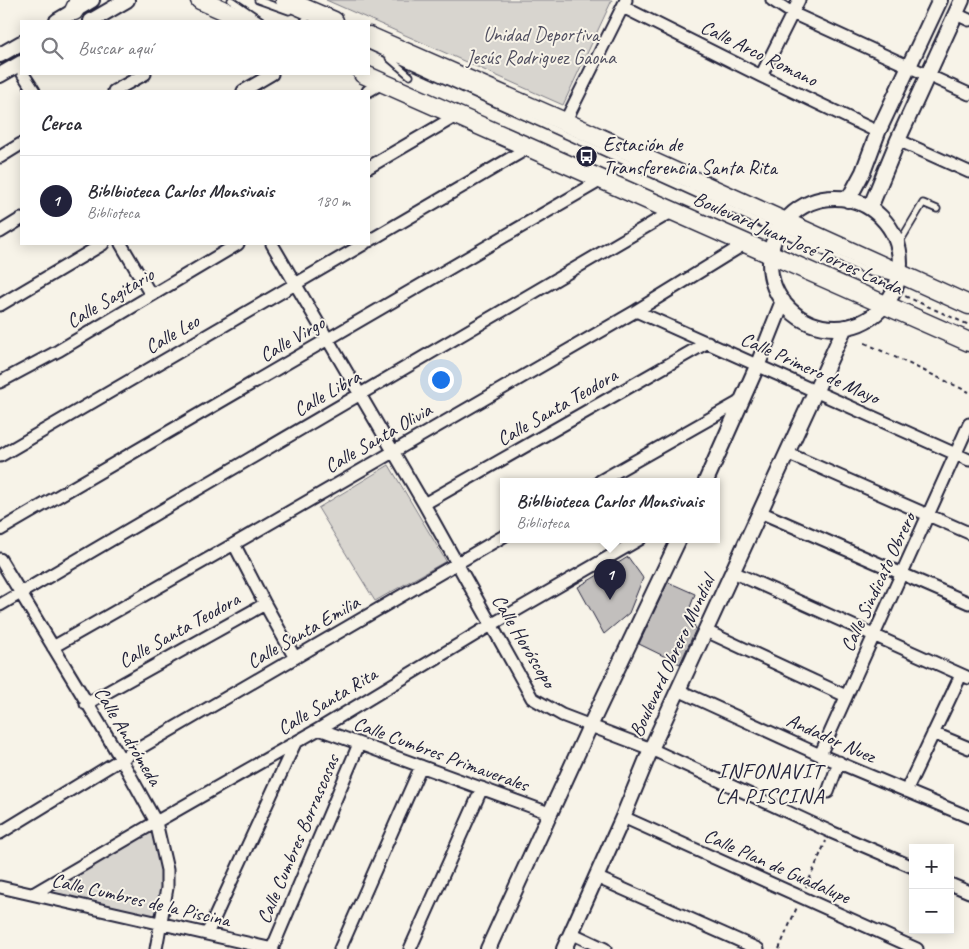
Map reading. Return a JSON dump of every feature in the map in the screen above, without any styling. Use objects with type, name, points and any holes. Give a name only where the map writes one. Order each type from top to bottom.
[{"type":"main road","points":[[200,0],[241,20]]},
{"type":"main road","points":[[289,6],[331,20]]},
{"type":"main road","name":"Boulevard Juan José Torres Landa","points":[[370,36],[565,122],[778,228],[899,275],[969,305]]},
{"type":"main road","name":"Boulevard Juan José Torres Landa","points":[[364,75],[375,87],[456,116],[603,179],[969,342]]},
{"type":"street","points":[[58,20],[77,6],[92,0]]},
{"type":"street","points":[[93,20],[127,0]]},
{"type":"street","points":[[772,0],[792,13],[969,94]]},
{"type":"street","points":[[761,76],[799,0]]},
{"type":"street","points":[[870,208],[898,140],[962,0]]},
{"type":"street","points":[[848,200],[863,172],[878,132],[936,1]]},
{"type":"street","points":[[565,122],[625,3]]},
{"type":"street","name":"Calle Arco Romano","points":[[625,3],[761,76],[878,132]]},
{"type":"street","points":[[956,14],[969,20]]},
{"type":"street","points":[[0,55],[20,44]]},
{"type":"street","points":[[0,75],[20,68]]},
{"type":"street","points":[[25,75],[33,90]]},
{"type":"street","points":[[116,90],[143,75]]},
{"type":"street","points":[[246,90],[270,75]]},
{"type":"street","points":[[370,166],[456,116]]},
{"type":"street","points":[[898,140],[969,172]]},
{"type":"street","points":[[0,157],[20,145]]},
{"type":"street","points":[[370,240],[528,148]]},
{"type":"street","name":"Calle Virgo","points":[[0,530],[603,179]]},
{"type":"street","points":[[831,199],[848,200],[870,208],[882,218],[891,230],[898,244],[899,275],[894,291],[885,305],[867,320],[846,328],[828,328],[811,323],[795,314],[783,301],[772,279],[771,254],[778,228],[799,210],[814,202],[831,199]]},
{"type":"street","name":"Calle Libra","points":[[0,605],[673,211]]},
{"type":"street","points":[[0,232],[20,220]]},
{"type":"street","name":"Calle Santa Olivia","points":[[53,647],[636,311],[746,243]]},
{"type":"street","points":[[0,305],[101,245]]},
{"type":"street","points":[[122,245],[152,295]]},
{"type":"street","name":"Calle Sagitario","points":[[0,382],[58,351],[236,245]]},
{"type":"street","name":"Calle Horóscopo","points":[[273,245],[424,504],[532,698],[562,715],[651,749],[909,866]]},
{"type":"street","name":"Calle Leo","points":[[0,456],[362,245]]},
{"type":"street","points":[[707,478],[758,364],[783,301]]},
{"type":"street","name":"Calle Primero de Mayo","points":[[636,311],[969,460]]},
{"type":"street","name":"Boulevard Obrero Mundial","points":[[564,949],[651,749],[846,328]]},
{"type":"street","name":"Calle Santa Teodora","points":[[424,504],[708,342]]},
{"type":"street","points":[[605,478],[741,400]]},
{"type":"street","name":"Calle Sindicato Obrero","points":[[820,755],[969,424]]},
{"type":"street","points":[[789,454],[969,533]]},
{"type":"street","points":[[760,512],[969,603]]},
{"type":"street","name":"Calle Santa Emilia","points":[[0,833],[121,759],[500,538]]},
{"type":"street","name":"Calle Santa Rita","points":[[33,894],[319,729],[491,625],[633,543]]},
{"type":"street","points":[[488,949],[549,813],[677,543]]},
{"type":"street","points":[[234,544],[264,604],[296,658]]},
{"type":"street","name":"Calle Andrómeda","points":[[0,559],[121,759],[156,822],[167,870],[167,888],[162,924],[156,949]]},
{"type":"street","points":[[733,572],[965,677],[933,733],[906,791]]},
{"type":"street","name":"Calle Santa Teodora","points":[[86,704],[264,604]]},
{"type":"street","points":[[706,631],[846,696]]},
{"type":"street","name":"Andador Nuez","points":[[678,690],[820,755],[969,817]]},
{"type":"street","name":"Calle Cumbres Primaverales","points":[[319,729],[549,813]]},
{"type":"street","points":[[933,733],[969,748]]},
{"type":"street","points":[[207,934],[295,743]]},
{"type":"street","name":"Calle Cumbres Borrascosas","points":[[272,949],[360,744]]},
{"type":"street","points":[[828,792],[839,762]]},
{"type":"street","points":[[340,949],[421,766]]},
{"type":"street","points":[[410,949],[482,788]]},
{"type":"street","name":"Calle Plan de Guadalupe","points":[[623,817],[917,949]]},
{"type":"street","points":[[596,878],[758,949]]},
{"type":"street","points":[[954,886],[969,892]]},
{"type":"street","name":"Calle Cumbres de la Piscina","points":[[0,887],[272,949]]},
{"type":"street","points":[[571,933],[605,949]]},
{"type":"lane","points":[[231,0],[261,20]]},
{"type":"lane","points":[[258,0],[289,6]]},
{"type":"lane","points":[[300,14],[306,19]]},
{"type":"lane","points":[[370,46],[778,228]]},
{"type":"lane","points":[[386,54],[410,76]]},
{"type":"lane","points":[[898,244],[923,203],[937,210]]},
{"type":"path","points":[[865,343],[969,392]]},
{"type":"green space","name":"Unidad Deportiva Jesús Rodriguez Gaona","points":[[326,0],[612,0],[563,105]]},
{"type":"green space","points":[[389,465],[446,561],[375,601],[318,508]]},
{"type":"green space","points":[[153,827],[164,871],[157,917],[44,893]]},
{"type":"building","points":[[628,557],[643,578],[629,613],[604,634],[578,587]]},
{"type":"building","points":[[668,582],[695,594],[688,613],[696,629],[680,664],[639,644]]},
{"type":"place","name":"Estación de Transferencia Santa Rita","points":[[587,156]]},
{"type":"place","name":"Biblbioteca Carlos Monsivais","points":[[610,600]]},
{"type":"district","name":"INFONAVIT LA PISCINA","points":[[770,784]]}]
